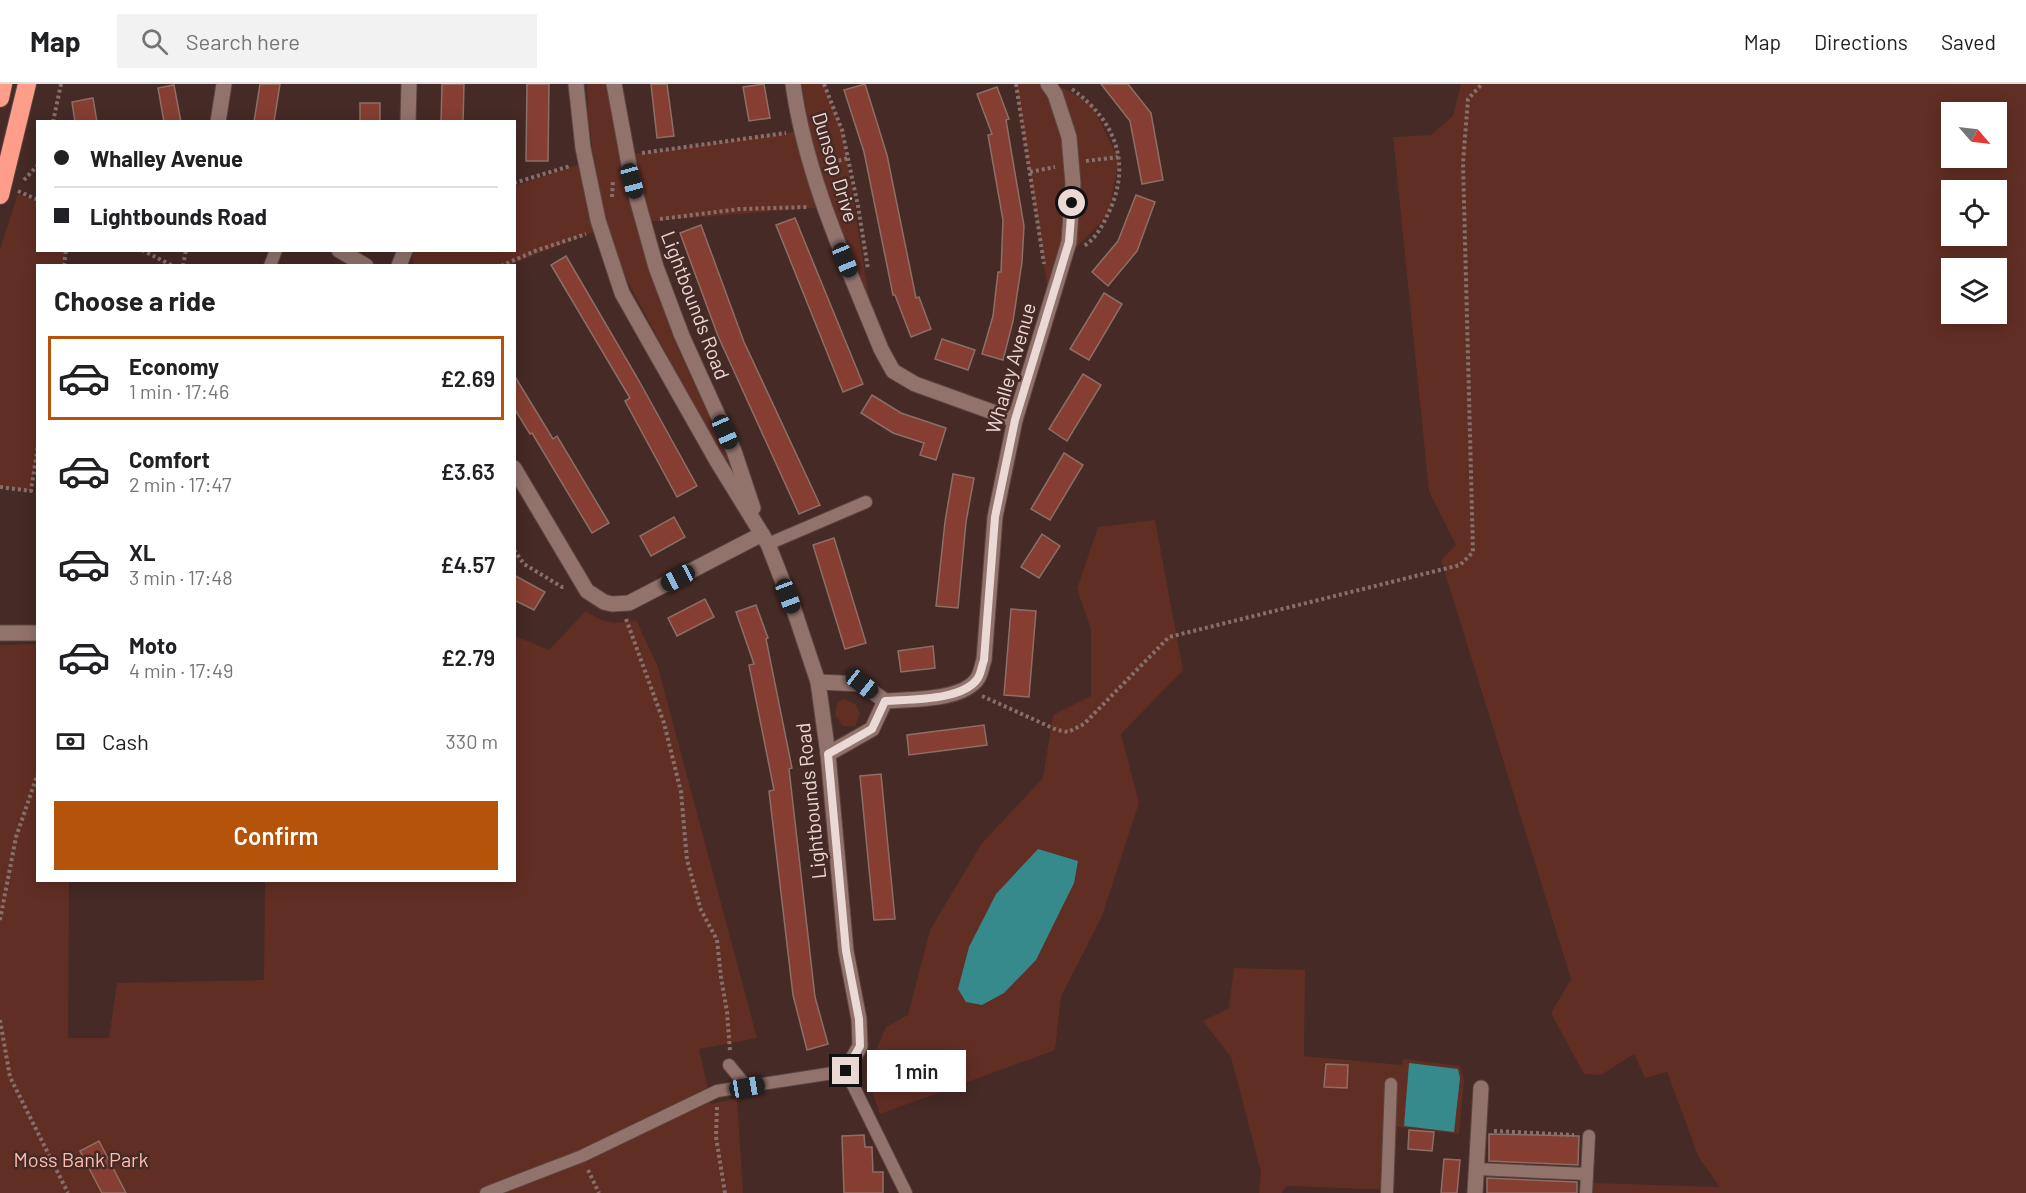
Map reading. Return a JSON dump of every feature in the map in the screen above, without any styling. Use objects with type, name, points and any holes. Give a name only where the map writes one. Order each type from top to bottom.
[{"type":"highway","points":[[0,98],[3,84]]},
{"type":"highway","points":[[8,192],[27,84]]},
{"type":"street","points":[[218,120],[224,84]]},
{"type":"street","points":[[408,84],[408,120]]},
{"type":"street","name":"Lightbounds Road","points":[[576,84],[585,162],[601,230],[622,293],[717,461],[765,539]]},
{"type":"street","name":"Lightbounds Road","points":[[614,84],[627,155],[656,267],[678,326],[734,451],[765,539],[795,613],[818,682],[828,754],[846,951],[859,1019],[860,1046],[846,1071]]},
{"type":"street","name":"Dunsop Drive","points":[[793,84],[802,131],[824,207],[881,349],[893,371],[915,384],[1015,420]]},
{"type":"street","name":"Whalley Avenue","points":[[964,690],[979,677],[984,660],[995,517],[1015,420],[1069,242],[1073,184],[1069,137],[1055,94],[1048,84]]},
{"type":"street","points":[[342,252],[363,264]]},
{"type":"street","points":[[516,471],[587,591],[604,602],[621,604],[636,600],[765,539]]},
{"type":"street","points":[[0,633],[36,633]]},
{"type":"street","points":[[818,682],[862,684],[885,701],[964,690]]},
{"type":"street","points":[[828,754],[872,729],[885,701]]},
{"type":"street","points":[[1476,1193],[1481,1088]]},
{"type":"lane","points":[[765,539],[866,502]]},
{"type":"lane","points":[[729,1065],[747,1087]]},
{"type":"lane","points":[[486,1193],[582,1156],[717,1091],[846,1071],[906,1193]]},
{"type":"lane","points":[[1387,1193],[1391,1084]]},
{"type":"lane","points":[[1586,1193],[1589,1136]]},
{"type":"lane","points":[[1477,1169],[1587,1174]]},
{"type":"path","points":[[53,120],[61,84]]},
{"type":"path","points":[[824,84],[842,130],[869,272]]},
{"type":"path","points":[[1016,84],[1045,272]]},
{"type":"path","points":[[964,690],[1057,730],[1068,732],[1084,724],[1169,637],[1460,565],[1473,552],[1463,163],[1468,99],[1482,84]]},
{"type":"path","points":[[1064,260],[1089,242],[1114,204],[1119,161],[1115,139],[1105,121],[1092,104],[1066,87]]},
{"type":"path","points":[[611,201],[617,157],[802,131]]},
{"type":"path","points":[[516,182],[585,162]]},
{"type":"path","points":[[8,192],[36,167]]},
{"type":"path","points":[[643,222],[740,209],[824,207]]},
{"type":"path","points":[[506,264],[535,251],[601,230]]},
{"type":"path","points":[[146,252],[169,264]]},
{"type":"path","points":[[0,488],[31,491],[36,459]]},
{"type":"path","points":[[516,553],[524,564],[562,587],[568,586]]},
{"type":"path","points":[[621,604],[664,723],[681,792],[687,860],[701,910],[717,940],[728,1022],[729,1065]]},
{"type":"path","points":[[0,920],[16,837],[36,779]]},
{"type":"path","points":[[0,1020],[10,1077],[68,1193]]},
{"type":"path","points":[[717,1091],[716,1137],[725,1193]]},
{"type":"path","points":[[1479,1130],[1589,1136]]},
{"type":"path","points":[[582,1156],[599,1193]]},
{"type":"green space","points":[[587,84],[609,84],[624,183],[647,263],[678,349],[729,459],[724,462],[628,282],[608,233],[593,154]]},
{"type":"green space","points":[[797,84],[824,84],[842,130],[875,335],[824,207],[643,222],[627,155],[801,131]]},
{"type":"green space","points":[[1016,84],[1056,84],[1092,104],[1119,161],[1108,215],[1064,260],[1050,305]]},
{"type":"green space","points":[[1461,84],[2026,84],[2026,1193],[1592,1193],[1593,1183],[1720,1187],[1699,1158],[1667,1072],[1645,1078],[1634,1054],[1601,1075],[1584,1074],[1551,1013],[1571,979],[1441,560],[1456,545],[1429,491],[1393,137],[1431,135],[1453,116]]},
{"type":"green space","points":[[585,162],[601,229],[512,264],[413,264],[411,252],[516,252],[516,186]]},
{"type":"green space","points":[[18,194],[36,202],[36,252],[66,252],[64,264],[36,264],[36,459],[31,491],[0,487],[0,249]]},
{"type":"green space","points":[[1155,520],[1183,670],[1121,734],[1139,803],[1102,916],[1061,997],[1055,1050],[880,1114],[866,1074],[886,1027],[908,1015],[930,930],[982,843],[1043,778],[1053,715],[1091,696],[1091,629],[1077,589],[1098,527]]},
{"type":"green space","name":"Moss Bank Park","points":[[586,611],[599,619],[610,622],[622,623],[636,620],[658,667],[757,1038],[699,1049],[711,1104],[737,1098],[743,1193],[0,1193],[0,645],[36,644],[36,882],[69,882],[68,1038],[109,1038],[117,983],[264,980],[265,882],[516,882],[516,636],[549,650]]},
{"type":"green space","points":[[844,699],[856,705],[860,714],[855,726],[843,726],[835,715],[837,703]]},
{"type":"green space","points":[[1234,968],[1305,970],[1304,1056],[1402,1065],[1403,1059],[1460,1066],[1464,1080],[1459,1134],[1397,1127],[1394,1190],[1286,1186],[1282,1193],[1259,1193],[1261,1172],[1231,1057],[1203,1021],[1229,1008]]},
{"type":"water","points":[[1038,849],[1078,861],[1074,883],[1036,960],[1004,993],[982,1005],[966,1002],[958,989],[969,947],[996,894]]},
{"type":"water","points":[[1409,1063],[1458,1069],[1460,1078],[1454,1132],[1404,1126]]},
{"type":"building","points":[[260,84],[280,84],[274,120],[254,120]]},
{"type":"building","points":[[442,84],[464,84],[463,120],[441,120]]},
{"type":"building","points":[[527,84],[549,84],[548,161],[526,161]]},
{"type":"building","points":[[651,84],[667,84],[674,136],[657,138]]},
{"type":"building","points":[[764,84],[770,118],[749,121],[743,87]]},
{"type":"building","points":[[865,84],[887,155],[916,298],[919,297],[931,329],[911,337],[895,295],[893,295],[864,152],[844,90]]},
{"type":"building","points":[[1101,84],[1128,84],[1151,113],[1163,180],[1142,184],[1130,121]]},
{"type":"building","points":[[174,85],[181,120],[164,120],[158,88]]},
{"type":"building","points":[[997,87],[1009,119],[1006,120],[1024,226],[1022,262],[1013,321],[1003,360],[982,354],[993,316],[998,272],[1001,272],[1003,220],[988,135],[992,134],[977,94]]},
{"type":"building","points":[[93,98],[97,120],[75,120],[72,102]]},
{"type":"building","points":[[360,103],[380,103],[380,120],[360,120]]},
{"type":"building","points":[[1136,195],[1155,202],[1137,251],[1108,286],[1092,272],[1118,241]]},
{"type":"building","points":[[795,218],[863,384],[843,392],[776,225]]},
{"type":"building","points":[[701,225],[744,342],[820,505],[799,514],[718,336],[680,233]]},
{"type":"building","points":[[566,256],[697,486],[677,497],[625,401],[630,398],[551,265]]},
{"type":"building","points":[[1104,293],[1122,304],[1089,360],[1070,349]]},
{"type":"building","points":[[942,339],[975,350],[968,370],[935,359]]},
{"type":"building","points":[[1083,374],[1101,385],[1067,441],[1049,429]]},
{"type":"building","points":[[516,378],[553,439],[557,436],[609,523],[592,533],[532,433],[530,434],[516,411]]},
{"type":"building","points":[[872,395],[901,413],[946,428],[936,460],[920,455],[924,443],[893,433],[861,413]]},
{"type":"building","points":[[1064,453],[1083,465],[1050,520],[1031,509]]},
{"type":"building","points":[[953,474],[974,478],[966,522],[958,608],[936,606],[945,522]]},
{"type":"building","points":[[674,517],[685,537],[651,556],[640,536]]},
{"type":"building","points":[[1042,534],[1060,546],[1039,578],[1021,567]]},
{"type":"building","points":[[834,538],[866,643],[845,649],[813,545]]},
{"type":"building","points":[[516,576],[545,592],[534,610],[516,601]]},
{"type":"building","points":[[705,599],[714,617],[677,636],[668,618]]},
{"type":"building","points":[[756,605],[768,638],[766,639],[792,768],[789,769],[815,997],[828,1044],[807,1050],[793,995],[769,791],[774,790],[749,665],[754,664],[736,612]]},
{"type":"building","points":[[1011,609],[1036,611],[1029,697],[1004,695]]},
{"type":"building","points":[[933,646],[935,668],[901,672],[898,651]]},
{"type":"building","points":[[984,725],[987,745],[909,755],[907,735]]},
{"type":"building","points":[[881,774],[895,919],[874,920],[860,776]]},
{"type":"building","points":[[1326,1064],[1348,1065],[1347,1088],[1324,1087]]},
{"type":"building","points":[[1409,1130],[1434,1132],[1432,1151],[1408,1149]]},
{"type":"building","points":[[1489,1134],[1579,1136],[1578,1165],[1489,1161]]},
{"type":"building","points":[[864,1135],[865,1147],[872,1147],[873,1172],[883,1172],[883,1193],[844,1193],[842,1136]]},
{"type":"building","points":[[99,1141],[126,1193],[102,1193],[80,1151]]},
{"type":"building","points":[[1444,1159],[1460,1160],[1457,1193],[1441,1193]]},
{"type":"building","points":[[1487,1178],[1577,1182],[1577,1193],[1487,1193]]},
{"type":"route","points":[[846,1071],[860,1046],[859,1019],[846,951],[828,754],[872,729],[885,701],[958,693],[969,687],[979,677],[984,660],[995,517],[1015,420],[1069,242],[1072,203]]}]
